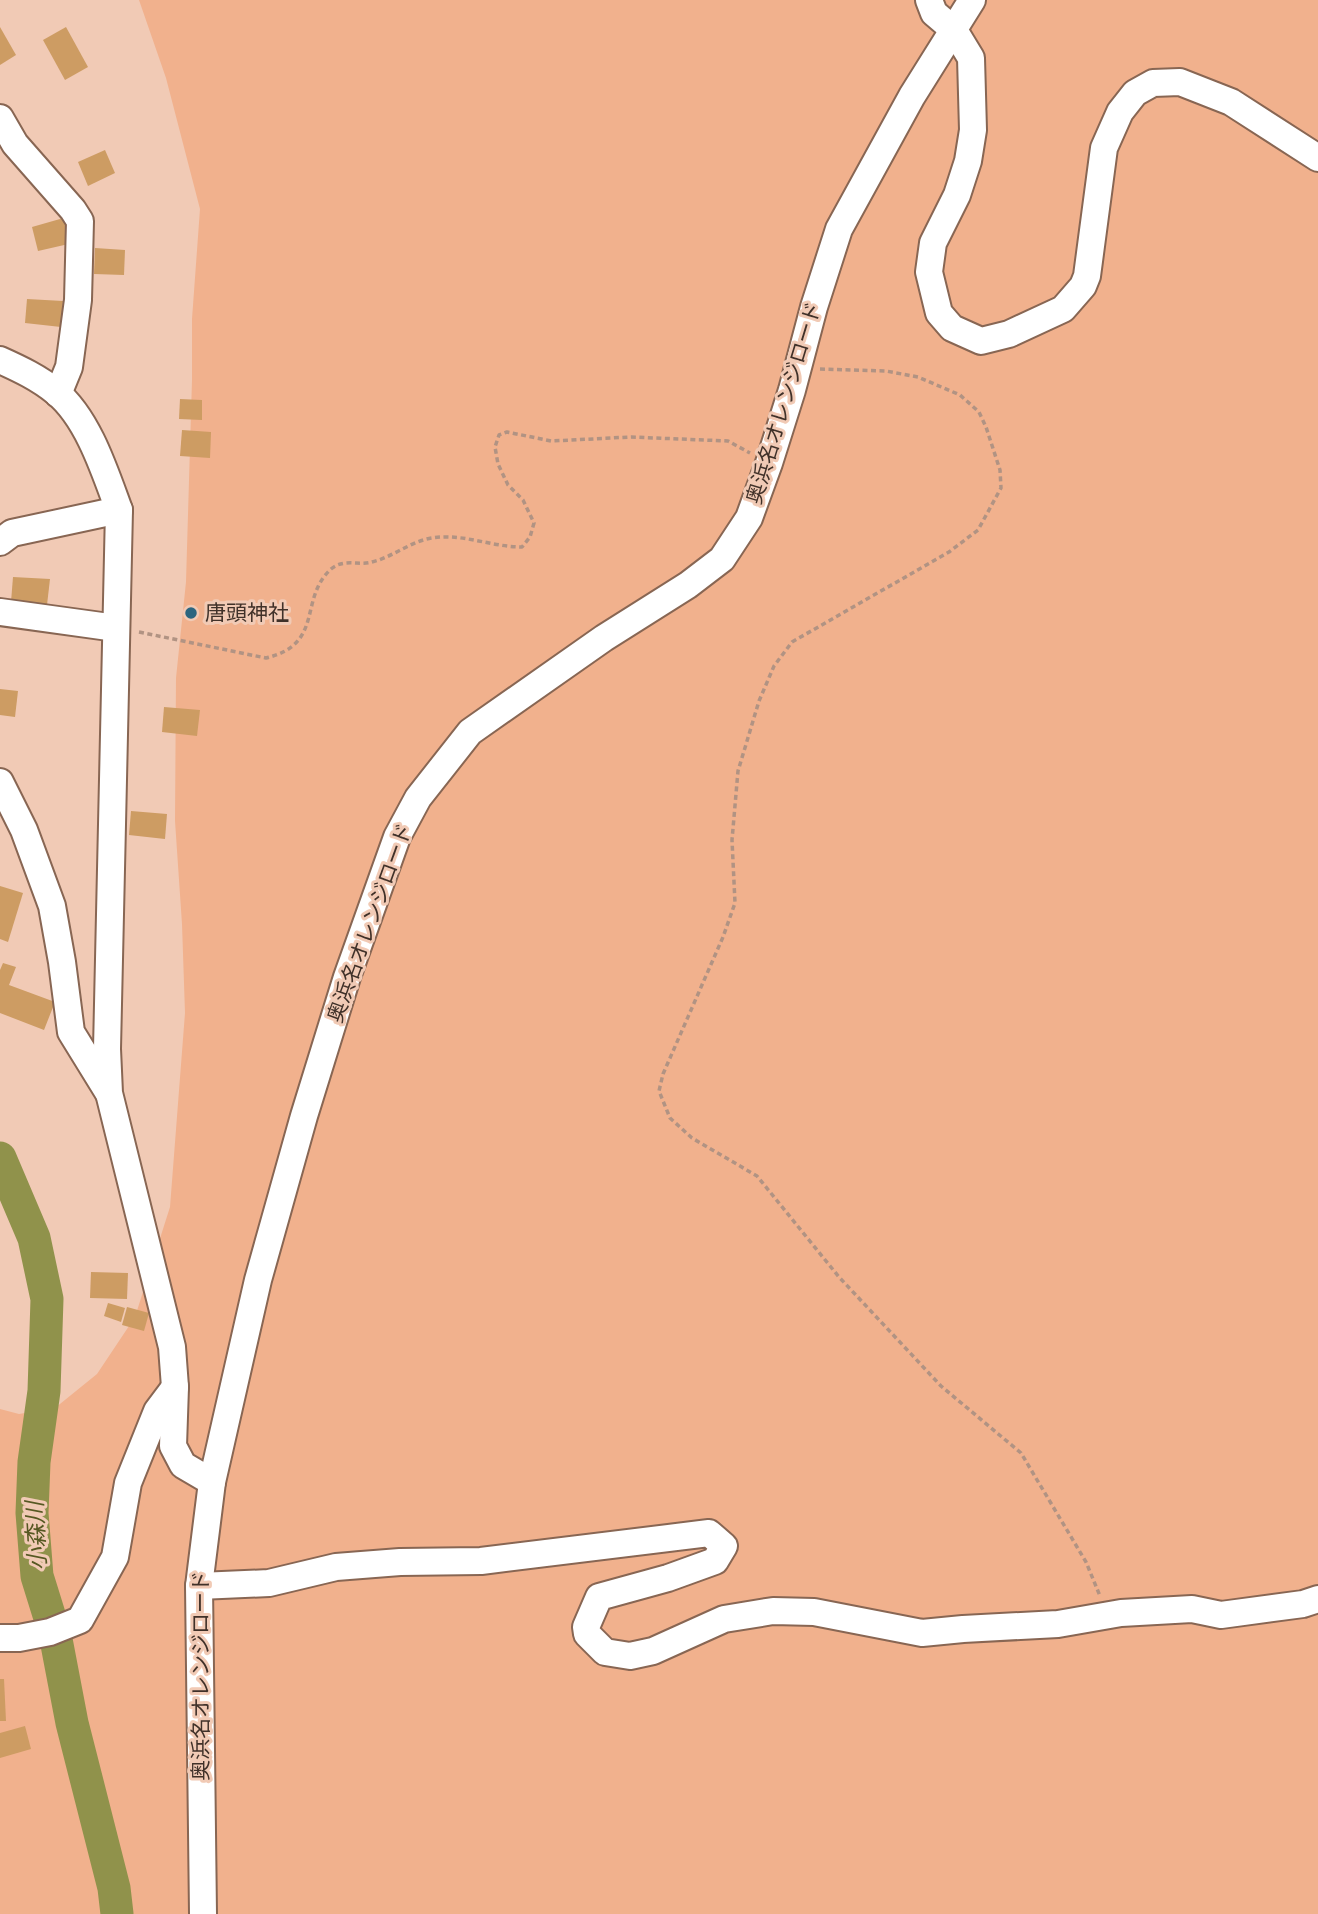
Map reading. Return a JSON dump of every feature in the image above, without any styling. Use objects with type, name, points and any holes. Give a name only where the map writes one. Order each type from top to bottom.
[{"type":"street","points":[[929,0],[934,13],[954,30],[971,58],[973,130],[968,161],[957,195],[933,243],[929,272],[939,313],[951,328],[981,341],[1009,334],[1063,309],[1083,286],[1087,276],[1104,148],[1120,112],[1135,93],[1153,83],[1180,82],[1231,102],[1318,158]]},
{"type":"street","name":"奥浜名オレンジロード","points":[[203,1914],[199,1587],[212,1482],[258,1280],[304,1116],[347,977],[397,837],[418,798],[470,732],[604,638],[688,585],[722,559],[749,518],[769,463],[839,229],[912,96],[972,0]]},
{"type":"street","points":[[0,118],[15,144],[80,221],[78,300],[69,367],[58,394]]},
{"type":"street","points":[[0,360],[27,372],[58,394],[82,424],[102,464],[119,510],[107,1035],[109,1093],[172,1347],[175,1387],[173,1446],[183,1465],[212,1482]]},
{"type":"street","points":[[0,542],[12,533],[119,510]]},
{"type":"street","points":[[0,611],[116,628]]},
{"type":"street","points":[[0,782],[24,831],[52,906],[71,1032],[109,1093]]},
{"type":"street","points":[[0,1637],[19,1638],[50,1632],[80,1620],[115,1557],[128,1483],[157,1411],[175,1387]]},
{"type":"street","points":[[199,1587],[269,1583],[336,1567],[400,1562],[481,1561],[709,1533],[724,1546],[715,1561],[668,1578],[600,1597],[586,1627],[587,1634],[605,1652],[629,1656],[653,1651],[724,1619],[773,1611],[814,1612],[922,1633],[1058,1625],[1107,1615],[1192,1609],[1221,1615],[1303,1604],[1318,1599]]},
{"type":"path","points":[[797,369],[856,368],[886,371],[918,377],[960,395],[979,412],[986,427],[1000,470],[1001,488],[978,530],[949,552],[792,642],[774,666],[759,701],[738,771],[732,840],[734,903],[723,937],[663,1074],[659,1091],[670,1118],[692,1138],[757,1176],[839,1277],[941,1386],[1021,1453],[1086,1562],[1107,1615]]},
{"type":"path","points":[[116,628],[266,658],[296,646],[309,620],[323,580],[332,568],[341,563],[371,563],[430,538],[463,537],[504,547],[522,547],[530,537],[534,523],[523,500],[508,485],[498,464],[495,447],[499,435],[507,432],[551,441],[631,437],[728,441],[769,463]]},
{"type":"shaded area","points":[[139,0],[1318,0],[1318,1914],[0,1914],[0,1409],[19,1414],[55,1408],[97,1374],[135,1317],[170,1207],[185,1013],[175,821],[176,678],[186,582],[192,319],[200,209],[166,78]]},
{"type":"building","points":[[0,27],[16,55],[0,65]]},
{"type":"building","points":[[66,27],[88,67],[65,80],[43,40]]},
{"type":"building","points":[[105,150],[115,173],[88,186],[78,162]]},
{"type":"building","points":[[67,217],[73,243],[38,251],[32,227]]},
{"type":"building","points":[[95,248],[125,250],[124,275],[94,274]]},
{"type":"building","points":[[27,299],[63,301],[61,327],[25,323]]},
{"type":"building","points":[[180,399],[202,400],[202,420],[179,419]]},
{"type":"building","points":[[182,430],[211,432],[210,458],[180,456]]},
{"type":"building","points":[[13,577],[50,579],[47,605],[11,602]]},
{"type":"building","points":[[0,689],[18,691],[15,717],[0,715]]},
{"type":"building","points":[[164,707],[200,710],[197,736],[162,732]]},
{"type":"building","points":[[131,811],[167,814],[165,839],[129,835]]},
{"type":"building","points":[[0,886],[23,893],[8,942],[0,939]]},
{"type":"building","points":[[3,963],[16,967],[9,985],[55,1002],[44,1030],[0,1013],[0,970]]},
{"type":"building","points":[[91,1272],[128,1273],[127,1299],[90,1298]]},
{"type":"building","points":[[108,1303],[125,1308],[121,1322],[104,1316]]},
{"type":"building","points":[[127,1307],[149,1313],[144,1331],[122,1325]]},
{"type":"building","points":[[0,1679],[4,1679],[6,1721],[0,1721]]},
{"type":"building","points":[[25,1726],[31,1749],[0,1758],[0,1733]]},
{"type":"waterway","name":"小森川","points":[[0,1158],[34,1238],[47,1299],[44,1391],[34,1462],[32,1513],[37,1576],[55,1634],[72,1723],[114,1888],[117,1914]]},
{"type":"place","name":"唐頭神社","points":[[191,613]]}]
